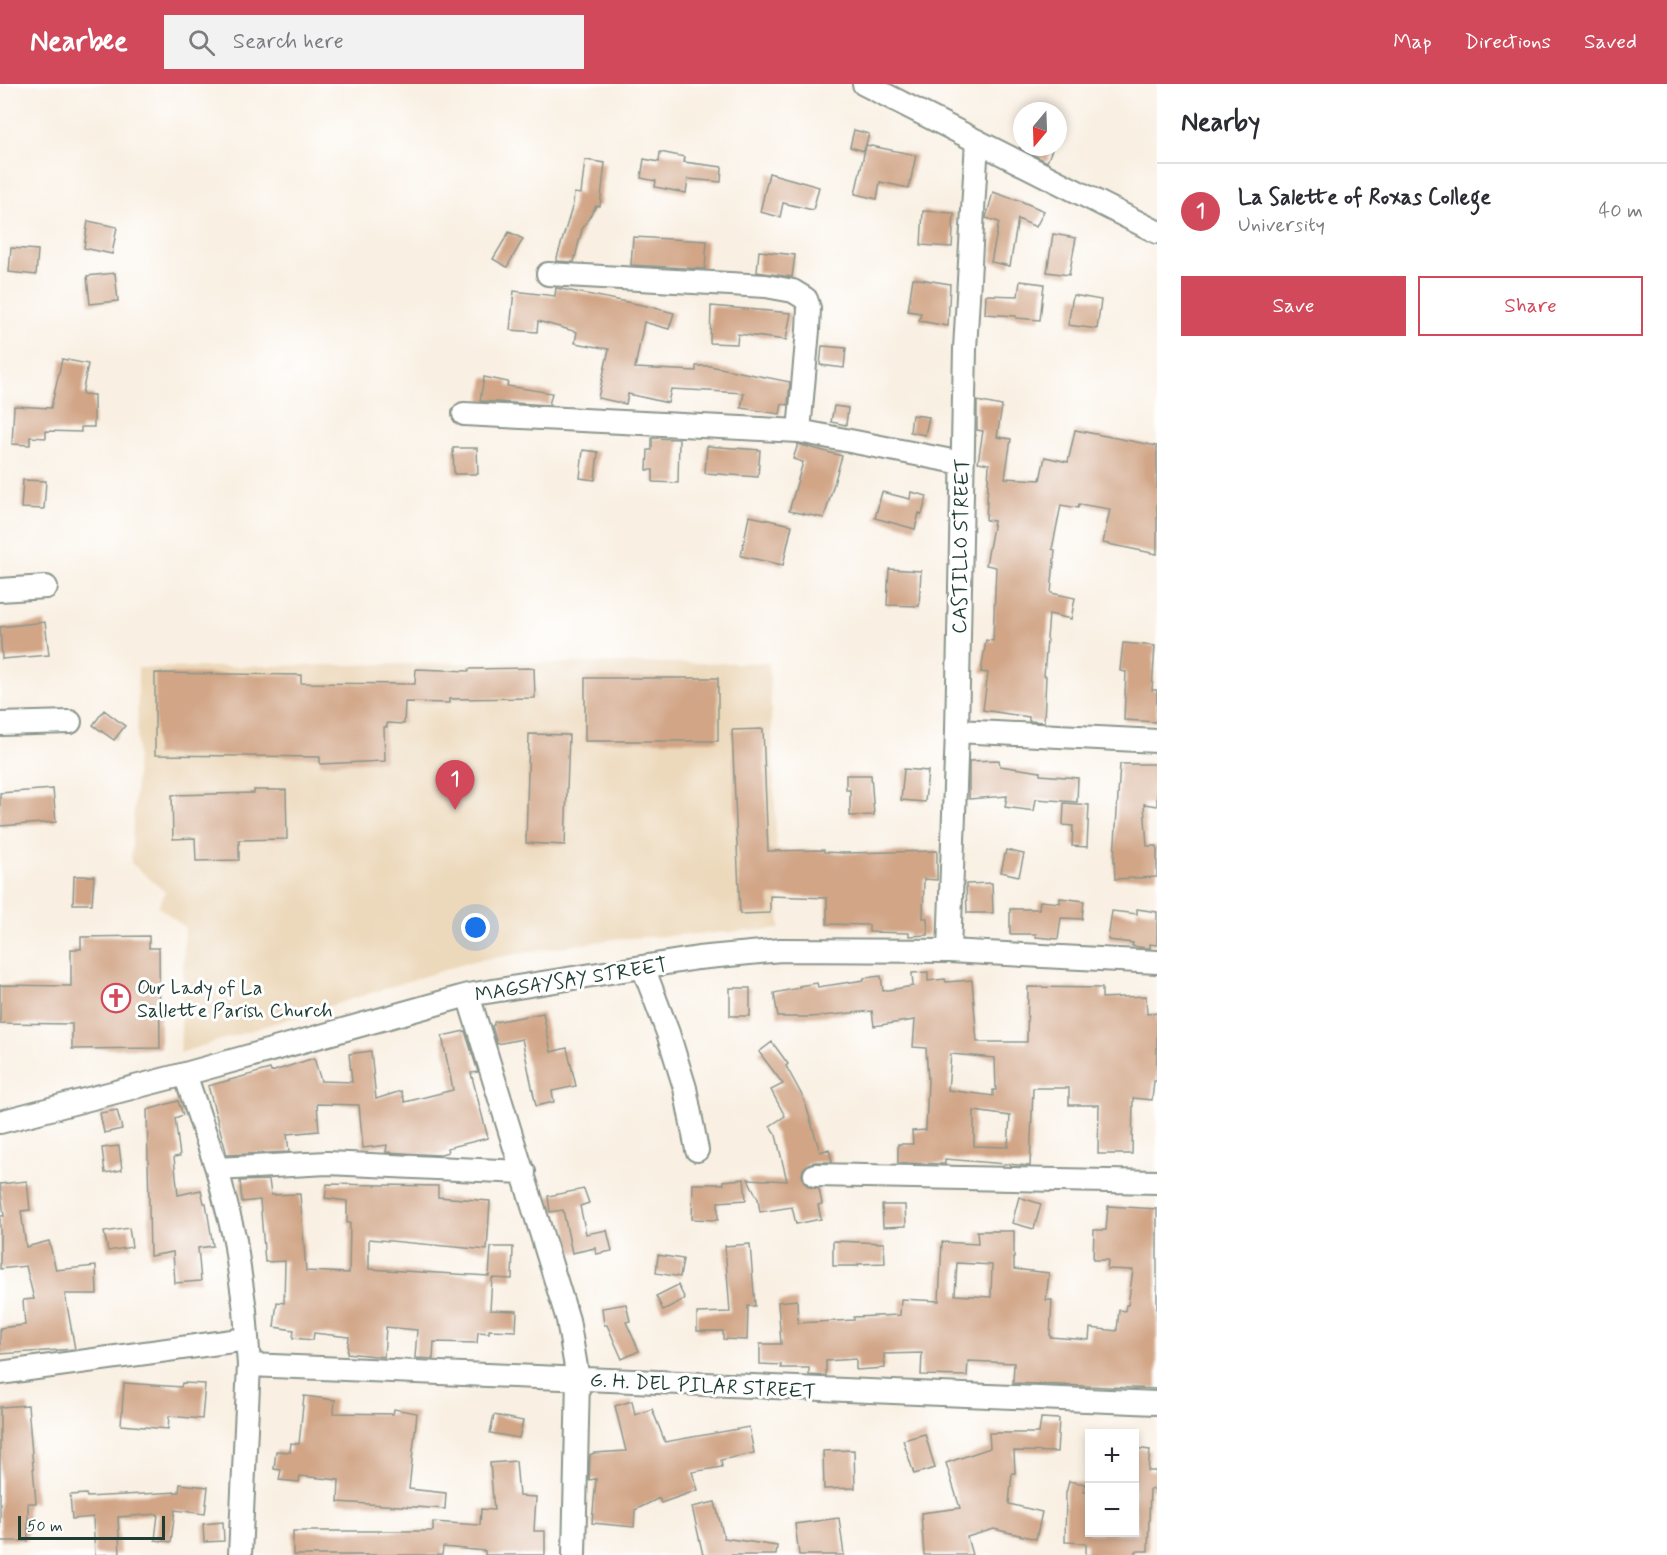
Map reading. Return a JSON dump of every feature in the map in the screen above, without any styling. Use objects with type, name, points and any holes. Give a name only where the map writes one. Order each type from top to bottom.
[{"type":"street","points":[[864,84],[1157,232]]},
{"type":"street","name":"CASTILLO STREET","points":[[949,951],[957,731],[965,349],[977,141]]},
{"type":"street","points":[[548,274],[766,286],[793,291],[806,298],[809,308],[808,330],[799,431]]},
{"type":"street","points":[[464,414],[799,431],[962,463]]},
{"type":"street","points":[[0,590],[46,588]]},
{"type":"street","points":[[0,724],[70,722]]},
{"type":"street","points":[[957,731],[1157,741]]},
{"type":"street","name":"MAGSAYSAY STREET","points":[[0,1122],[185,1074],[468,995],[698,958],[781,950],[949,951],[1157,962]]},
{"type":"street","points":[[643,967],[668,1033],[685,1088],[697,1150]]},
{"type":"street","points":[[468,995],[568,1320],[578,1379],[574,1555]]},
{"type":"street","points":[[185,1074],[217,1168],[235,1240],[245,1310],[249,1365],[240,1555]]},
{"type":"street","points":[[217,1168],[327,1163],[524,1172]]},
{"type":"street","points":[[815,1174],[1157,1182]]},
{"type":"street","points":[[0,1374],[247,1340]]},
{"type":"street","name":"G. H. DEL PILAR STREET","points":[[249,1365],[827,1391],[1157,1403]]},
{"type":"shaded area","points":[[462,663],[769,663],[780,929],[615,939],[473,961],[180,1053],[185,927],[158,907],[165,892],[131,863],[137,758],[138,668]]},
{"type":"building","points":[[854,130],[869,134],[864,151],[850,147]]},
{"type":"building","points":[[866,145],[916,155],[909,188],[880,182],[877,199],[855,194]]},
{"type":"building","points":[[660,152],[685,157],[684,162],[722,167],[721,182],[688,179],[686,193],[655,187],[656,181],[641,178],[644,159],[659,162]]},
{"type":"building","points":[[1036,156],[1049,156],[1047,162]]},
{"type":"building","points":[[585,160],[605,163],[600,206],[596,206],[582,229],[574,262],[556,261],[573,204],[574,193],[581,194]]},
{"type":"building","points":[[769,173],[819,187],[813,210],[783,203],[780,217],[760,212]]},
{"type":"building","points":[[993,192],[1044,211],[1036,227],[1018,219],[1010,266],[991,262],[999,222],[986,218]]},
{"type":"building","points":[[923,211],[954,213],[952,247],[921,245]]},
{"type":"building","points":[[88,221],[117,227],[112,254],[84,248]]},
{"type":"building","points":[[509,232],[523,239],[507,267],[493,259]]},
{"type":"building","points":[[1053,234],[1076,238],[1069,275],[1047,272]]},
{"type":"building","points":[[633,237],[707,241],[705,269],[631,265]]},
{"type":"building","points":[[11,248],[38,250],[36,275],[9,272]]},
{"type":"building","points":[[759,251],[795,255],[792,277],[757,272]]},
{"type":"building","points":[[115,273],[118,301],[90,304],[87,276]]},
{"type":"building","points":[[913,278],[950,284],[948,326],[919,321],[921,313],[908,311]]},
{"type":"building","points":[[1020,281],[1044,284],[1040,320],[985,314],[986,295],[1018,296]]},
{"type":"building","points":[[556,288],[674,313],[669,329],[644,322],[635,368],[696,371],[696,366],[710,366],[790,382],[788,405],[782,404],[780,414],[741,408],[744,393],[671,389],[668,403],[628,394],[626,404],[598,398],[609,349],[575,343],[577,332],[538,321],[537,332],[510,330],[514,291],[555,296]]},
{"type":"building","points":[[1073,295],[1101,300],[1097,329],[1068,325]]},
{"type":"building","points":[[711,306],[791,313],[786,340],[738,334],[737,344],[710,343]]},
{"type":"building","points":[[822,346],[846,348],[844,368],[820,365]]},
{"type":"building","points":[[62,359],[88,364],[82,394],[94,395],[94,427],[81,427],[81,432],[46,431],[46,438],[30,437],[30,445],[12,444],[14,406],[51,408]]},
{"type":"building","points":[[484,377],[508,382],[507,386],[552,393],[549,405],[480,401]]},
{"type":"building","points":[[977,401],[1002,406],[997,437],[1011,439],[1005,478],[1040,480],[1045,457],[1068,462],[1075,430],[1157,446],[1157,554],[1103,543],[1110,509],[1079,504],[1078,508],[1061,505],[1052,549],[1055,550],[1051,593],[1075,598],[1071,619],[1049,614],[1044,676],[1046,676],[1044,722],[1029,721],[1029,717],[983,710],[988,673],[981,672],[986,640],[993,641],[996,567],[986,565],[994,521],[986,520],[989,464],[978,462],[983,431],[977,430]]},
{"type":"building","points":[[834,406],[848,408],[846,425],[831,422]]},
{"type":"building","points":[[912,415],[929,417],[925,435],[910,432]]},
{"type":"building","points":[[652,438],[679,439],[678,483],[653,482],[653,470],[647,470],[648,450],[652,450]]},
{"type":"building","points":[[798,444],[842,456],[824,518],[789,511],[803,462],[793,459]]},
{"type":"building","points":[[707,446],[760,450],[758,477],[705,473]]},
{"type":"building","points":[[453,448],[477,448],[478,474],[454,474]]},
{"type":"building","points":[[583,450],[598,452],[595,480],[580,478]]},
{"type":"building","points":[[23,480],[46,481],[44,509],[21,508]]},
{"type":"building","points":[[882,492],[910,499],[911,492],[927,496],[915,529],[875,518]]},
{"type":"building","points":[[749,516],[792,525],[783,565],[741,556]]},
{"type":"building","points":[[889,569],[921,571],[919,606],[887,605]]},
{"type":"building","points":[[45,622],[49,655],[2,659],[0,627]]},
{"type":"building","points":[[1123,643],[1155,646],[1152,690],[1157,690],[1157,722],[1124,720],[1126,672],[1120,671]]},
{"type":"building","points":[[534,668],[535,698],[449,699],[449,703],[405,702],[404,724],[387,723],[387,727],[384,727],[385,761],[320,764],[320,757],[155,755],[155,673],[301,675],[301,683],[415,684],[416,669],[469,671],[469,669]]},
{"type":"building","points":[[585,678],[718,678],[718,741],[585,741]]},
{"type":"building","points":[[104,710],[125,726],[114,740],[93,725]]},
{"type":"building","points":[[763,729],[768,851],[824,850],[824,852],[845,853],[937,851],[937,880],[924,879],[923,918],[927,918],[928,935],[909,936],[909,933],[869,932],[869,925],[827,924],[827,898],[770,896],[770,913],[740,914],[732,730]]},
{"type":"building","points":[[529,734],[569,735],[565,845],[526,843]]},
{"type":"building","points":[[999,760],[1000,766],[1040,772],[1040,775],[1078,778],[1077,802],[1036,799],[1034,811],[1005,807],[1007,796],[969,799],[969,761]]},
{"type":"building","points":[[1120,764],[1157,764],[1157,806],[1144,804],[1147,846],[1157,846],[1157,877],[1115,879],[1114,858]]},
{"type":"building","points":[[904,769],[928,771],[925,802],[901,800]]},
{"type":"building","points":[[846,775],[871,775],[874,815],[850,816],[850,790],[846,790]]},
{"type":"building","points":[[53,789],[56,822],[0,826],[0,793]]},
{"type":"building","points":[[254,790],[286,790],[287,839],[239,840],[239,860],[196,861],[195,838],[173,839],[172,795],[254,793]]},
{"type":"building","points":[[1064,803],[1089,805],[1087,847],[1072,846],[1073,826],[1063,825]]},
{"type":"building","points":[[1006,850],[1024,854],[1019,876],[1001,872]]},
{"type":"building","points":[[74,876],[94,876],[92,904],[73,904]]},
{"type":"building","points":[[992,883],[993,913],[967,913],[966,884]]},
{"type":"building","points":[[1060,898],[1084,901],[1082,919],[1061,918],[1058,939],[1036,937],[1036,934],[1010,934],[1010,909],[1039,909],[1040,901],[1060,903]]},
{"type":"building","points":[[1137,909],[1157,912],[1157,945],[1150,944],[1150,948],[1146,948],[1132,946],[1133,943],[1108,940],[1112,911],[1137,914]]},
{"type":"building","name":"Our Lady of La Sallette Parish Church","points":[[149,936],[149,948],[159,948],[160,1048],[72,1049],[72,1024],[0,1023],[0,985],[71,986],[71,949],[81,949],[81,937]]},
{"type":"building","points":[[928,972],[928,981],[972,980],[977,1042],[1027,1042],[1028,987],[1102,988],[1102,998],[1146,996],[1147,1014],[1157,1013],[1157,1081],[1154,1081],[1152,1100],[1133,1098],[1132,1154],[1098,1154],[1099,1105],[1069,1105],[1069,1088],[1033,1088],[1030,1166],[945,1159],[945,1164],[898,1163],[898,1144],[913,1144],[912,1131],[926,1130],[928,1080],[926,1048],[913,1047],[915,1020],[874,1026],[872,1011],[811,1017],[778,1017],[774,993],[817,983],[818,987],[881,976],[883,991],[913,986],[912,973]],"holes":[[[951,1054],[995,1058],[996,1090],[993,1090],[993,1096],[948,1090]],[[974,1111],[1010,1116],[1008,1147],[974,1146]]]},
{"type":"building","points":[[730,988],[750,988],[750,1016],[730,1016]]},
{"type":"building","points":[[543,1013],[551,1052],[567,1048],[576,1086],[552,1091],[554,1102],[536,1106],[522,1039],[497,1044],[492,1026],[494,1022]]},
{"type":"building","points":[[465,1031],[478,1072],[471,1073],[488,1138],[447,1148],[448,1152],[438,1155],[386,1152],[387,1145],[363,1148],[359,1105],[317,1104],[319,1131],[287,1134],[289,1152],[227,1155],[208,1086],[270,1069],[271,1072],[314,1058],[321,1081],[352,1082],[349,1054],[371,1051],[376,1099],[401,1091],[405,1102],[453,1090],[442,1036]]},
{"type":"building","points":[[772,1042],[788,1064],[786,1066],[804,1099],[820,1152],[829,1149],[832,1162],[808,1164],[803,1169],[802,1175],[809,1187],[819,1189],[822,1204],[818,1205],[821,1219],[796,1224],[792,1207],[760,1212],[758,1199],[748,1179],[787,1181],[776,1135],[770,1126],[785,1116],[771,1090],[783,1084],[759,1052]]},
{"type":"building","points":[[178,1101],[183,1115],[175,1118],[180,1156],[174,1157],[178,1195],[201,1190],[204,1203],[206,1203],[213,1246],[198,1248],[201,1281],[175,1283],[173,1252],[150,1256],[147,1110]]},
{"type":"building","points":[[117,1110],[122,1129],[104,1133],[100,1113]]},
{"type":"building","points":[[119,1146],[122,1170],[105,1173],[102,1148]]},
{"type":"building","points":[[744,1179],[746,1200],[718,1202],[718,1220],[692,1219],[693,1184],[724,1184],[723,1181]]},
{"type":"building","points":[[269,1180],[271,1195],[300,1194],[306,1271],[349,1273],[350,1223],[347,1223],[347,1201],[325,1198],[327,1184],[438,1186],[438,1197],[490,1201],[487,1250],[369,1239],[369,1269],[489,1276],[491,1247],[513,1247],[512,1279],[492,1278],[490,1310],[517,1311],[516,1331],[478,1332],[477,1343],[434,1342],[433,1359],[415,1358],[417,1330],[386,1327],[384,1357],[347,1353],[349,1337],[314,1333],[313,1340],[293,1338],[294,1330],[274,1327],[277,1302],[284,1303],[285,1261],[265,1262],[260,1200],[242,1202],[240,1181]]},
{"type":"building","points":[[27,1181],[30,1210],[21,1211],[26,1247],[49,1241],[56,1270],[96,1266],[97,1294],[65,1294],[75,1349],[0,1354],[0,1328],[25,1325],[23,1300],[34,1299],[26,1266],[0,1269],[0,1216],[4,1216],[0,1184]]},
{"type":"building","points":[[584,1189],[589,1203],[580,1206],[586,1234],[607,1230],[612,1251],[596,1254],[595,1248],[572,1253],[563,1210],[550,1212],[548,1196]]},
{"type":"building","points":[[1019,1197],[1041,1204],[1034,1229],[1012,1223]]},
{"type":"building","points":[[882,1205],[905,1205],[906,1226],[883,1227]]},
{"type":"building","points":[[1108,1206],[1157,1209],[1157,1389],[1013,1383],[1014,1363],[968,1361],[967,1376],[921,1375],[922,1353],[884,1354],[885,1368],[856,1370],[856,1359],[826,1361],[826,1376],[809,1375],[809,1368],[781,1368],[781,1365],[760,1364],[760,1344],[781,1344],[778,1302],[797,1300],[798,1323],[900,1315],[901,1299],[939,1301],[942,1242],[978,1244],[977,1231],[1014,1231],[1014,1269],[1049,1273],[1046,1300],[1052,1300],[1050,1337],[1089,1340],[1090,1328],[1117,1331],[1119,1310],[1125,1311],[1128,1305],[1133,1270],[1107,1269],[1108,1260],[1093,1260],[1094,1230],[1106,1230]],"holes":[[[957,1263],[992,1265],[991,1297],[955,1295]]]},
{"type":"building","points":[[129,1228],[132,1247],[108,1251],[104,1232]]},
{"type":"building","points":[[833,1241],[884,1243],[885,1263],[833,1266]]},
{"type":"building","points":[[750,1244],[755,1306],[748,1306],[747,1340],[723,1339],[723,1331],[697,1331],[697,1313],[730,1312],[725,1246]]},
{"type":"building","points":[[658,1255],[683,1259],[680,1277],[656,1273]]},
{"type":"building","points":[[678,1285],[685,1299],[663,1310],[656,1296]]},
{"type":"building","points":[[626,1304],[630,1321],[626,1322],[639,1351],[622,1359],[607,1325],[604,1325],[602,1308]]},
{"type":"building","points":[[124,1383],[181,1387],[182,1383],[205,1384],[202,1419],[169,1416],[168,1429],[121,1425]]},
{"type":"building","points":[[304,1396],[335,1400],[334,1413],[393,1414],[394,1409],[417,1413],[409,1489],[446,1493],[445,1509],[338,1502],[339,1480],[300,1476],[299,1482],[279,1480],[281,1470],[274,1469],[276,1451],[290,1452],[291,1443],[299,1444]]},
{"type":"building","points":[[632,1401],[635,1415],[652,1409],[665,1442],[749,1427],[754,1453],[721,1460],[722,1467],[692,1472],[698,1490],[661,1503],[659,1498],[635,1510],[634,1527],[592,1523],[596,1479],[589,1480],[590,1455],[626,1451],[615,1406]]},
{"type":"building","points":[[28,1405],[36,1503],[28,1503],[28,1541],[0,1541],[0,1407]]},
{"type":"building","points":[[494,1415],[523,1421],[519,1438],[490,1433]]},
{"type":"building","points":[[1041,1418],[1059,1419],[1057,1452],[1014,1451],[1015,1473],[1012,1473],[1009,1504],[1042,1512],[1036,1539],[994,1529],[967,1537],[972,1555],[924,1555],[921,1513],[960,1508],[946,1463],[990,1448],[989,1433],[1039,1433]]},
{"type":"building","points":[[925,1434],[935,1468],[914,1474],[903,1440]]},
{"type":"building","points":[[1139,1449],[1150,1450],[1148,1471],[1156,1471],[1156,1489],[1150,1489],[1148,1551],[1135,1551],[1135,1555],[1086,1555],[1086,1543],[1065,1542],[1066,1493],[1069,1481],[1085,1484],[1083,1492],[1085,1492],[1085,1537],[1139,1537]]},
{"type":"building","points":[[854,1450],[855,1488],[824,1489],[823,1451]]},
{"type":"building","points":[[516,1461],[519,1496],[536,1497],[534,1531],[545,1531],[545,1555],[485,1555],[485,1551],[443,1547],[442,1555],[293,1555],[293,1531],[433,1531],[433,1522],[480,1525],[481,1509],[494,1510],[490,1463]]},
{"type":"building","points":[[180,1484],[208,1487],[205,1514],[175,1510],[171,1542],[155,1540],[158,1514],[118,1517],[120,1554],[95,1555],[93,1517],[72,1519],[70,1495],[86,1494],[87,1497],[179,1492]]},
{"type":"building","points":[[715,1502],[724,1538],[777,1546],[776,1555],[703,1555],[692,1507]]},
{"type":"building","points":[[839,1518],[844,1555],[799,1555],[795,1524]]},
{"type":"building","points":[[223,1522],[224,1541],[204,1542],[203,1524]]},
{"type":"place","name":"La Salette of Roxas College","points":[[455,810]]},
{"type":"place","name":"Our Lady of La Sallette Parish Church","points":[[116,998]]}]
